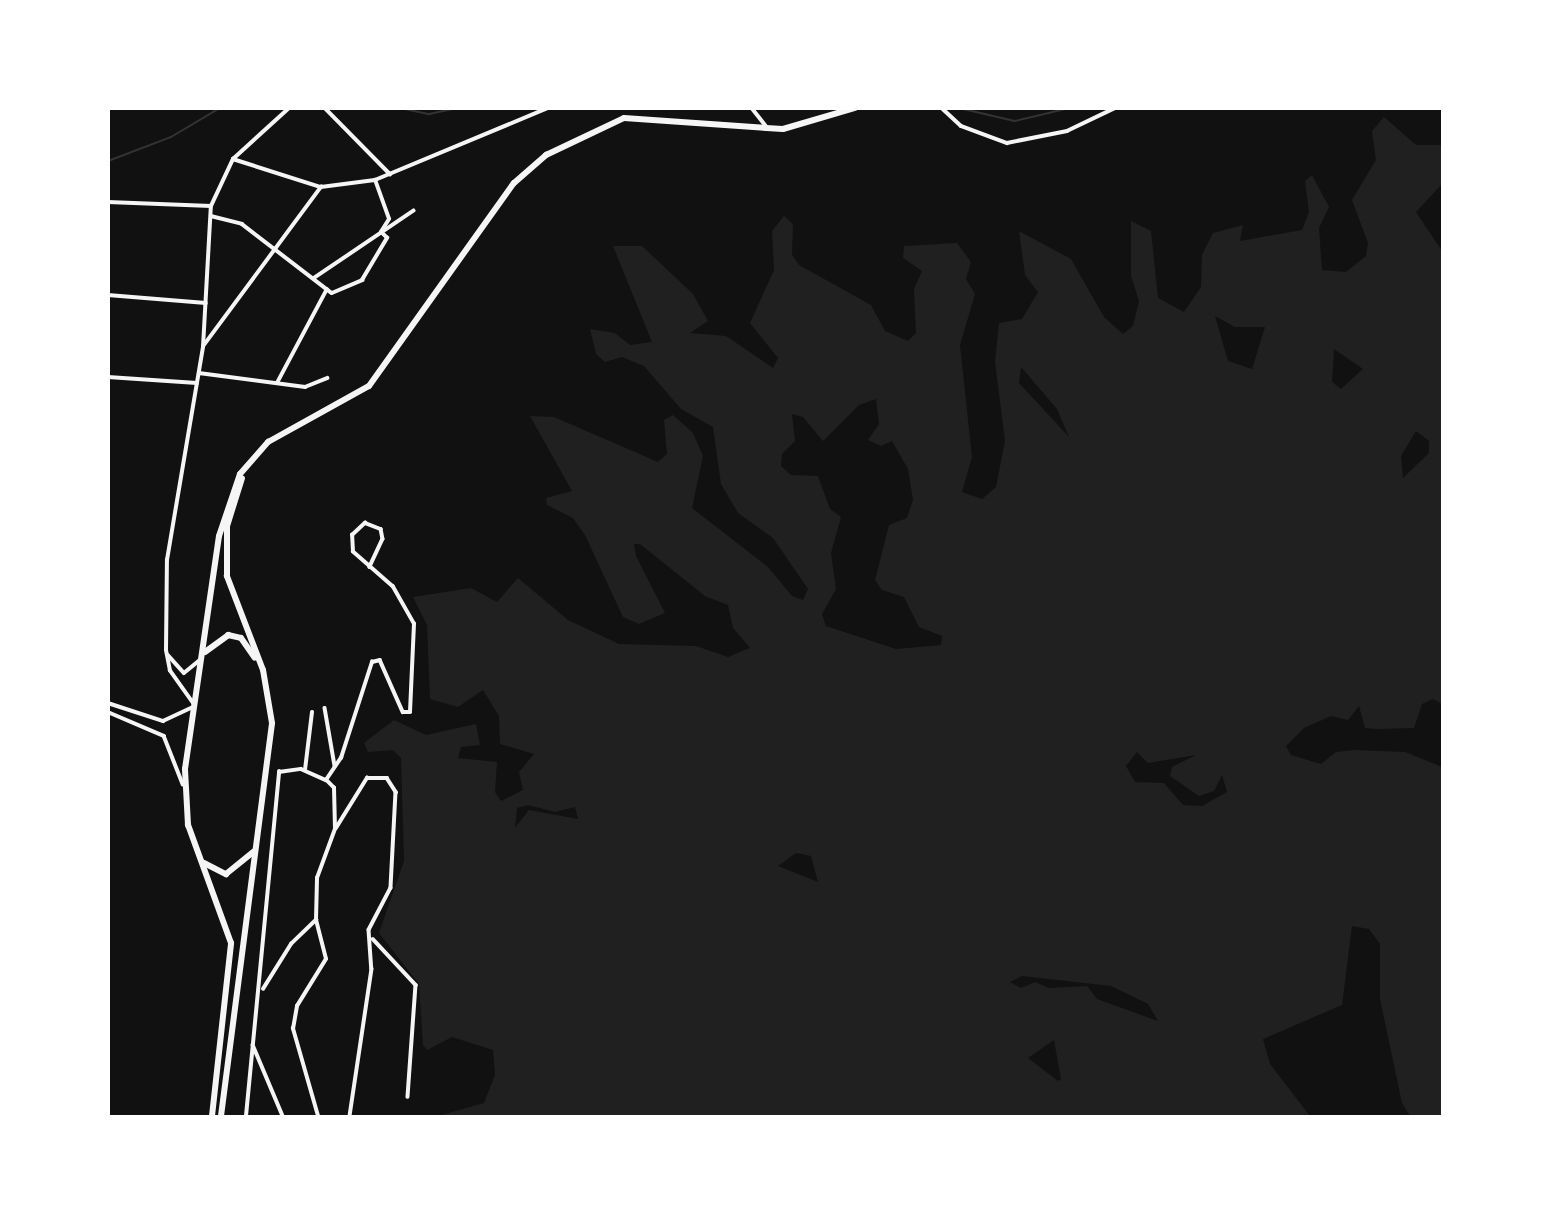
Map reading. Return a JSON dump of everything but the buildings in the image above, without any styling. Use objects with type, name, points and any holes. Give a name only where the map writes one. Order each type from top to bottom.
[{"type":"highway","points":[[823,120],[843,108]]},
{"type":"highway","points":[[212,1116],[231,943],[200,859],[185,793],[201,658],[223,514],[246,465],[268,442],[369,386],[514,183],[546,155],[624,118],[766,129],[823,120],[855,108]]},
{"type":"highway","points":[[221,1116],[272,723],[266,679],[227,576],[227,526],[246,465]]},
{"type":"highway","points":[[201,658],[215,639],[241,638],[266,679]]},
{"type":"highway","points":[[200,859],[226,874],[255,849]]},
{"type":"street","points":[[108,703],[163,721],[195,706],[170,671],[166,650],[167,560],[203,347],[211,206],[233,159],[289,108]]},
{"type":"street","points":[[325,108],[391,174]]},
{"type":"street","points":[[233,159],[321,187],[375,180],[548,108]]},
{"type":"street","points":[[752,108],[766,129]]},
{"type":"street","points":[[942,108],[961,126],[1007,143],[1067,131],[1115,108]]},
{"type":"street","points":[[375,180],[388,219],[381,232]]},
{"type":"street","points":[[203,347],[321,187]]},
{"type":"street","points":[[108,202],[211,206]]},
{"type":"street","points":[[314,278],[413,211]]},
{"type":"street","points":[[211,216],[242,224],[332,293],[362,279],[387,237],[381,232]]},
{"type":"street","points":[[277,383],[327,289]]},
{"type":"street","points":[[108,295],[206,303]]},
{"type":"street","points":[[199,373],[305,387],[327,378]]},
{"type":"street","points":[[108,377],[197,383]]},
{"type":"street","points":[[326,780],[335,766],[372,662],[380,660],[402,712],[410,712],[414,624],[393,587],[370,567],[350,543],[365,523],[381,528],[383,539],[370,567]]},
{"type":"street","points":[[166,650],[184,673],[201,658]]},
{"type":"street","points":[[325,708],[335,766]]},
{"type":"street","points":[[108,712],[164,736],[176,754],[185,793]]},
{"type":"street","points":[[305,771],[312,712]]},
{"type":"street","points":[[246,1116],[253,1044],[261,998],[279,772],[305,771],[326,780],[334,788],[335,828]]},
{"type":"street","points":[[318,1116],[293,1030],[297,1006],[326,958],[316,920],[317,878],[335,828],[367,778],[387,778],[396,792],[391,888],[369,929],[373,939],[416,985],[408,1097]]},
{"type":"street","points":[[261,998],[267,978],[316,920]]},
{"type":"street","points":[[350,1116],[373,939]]},
{"type":"street","points":[[253,1044],[283,1116]]},
{"type":"shaded area","points":[[1384,117],[1416,145],[1442,145],[1442,184],[1416,212],[1442,251],[1442,704],[1433,699],[1422,704],[1414,728],[1377,729],[1365,728],[1359,706],[1348,720],[1331,716],[1304,728],[1286,746],[1291,755],[1321,764],[1336,752],[1354,750],[1405,752],[1442,767],[1442,1116],[1410,1116],[1402,1103],[1380,999],[1380,944],[1369,929],[1352,926],[1342,1005],[1263,1039],[1270,1064],[1310,1116],[438,1116],[484,1103],[495,1075],[493,1050],[452,1037],[427,1050],[423,1045],[419,984],[379,933],[404,861],[401,758],[393,750],[368,752],[364,743],[394,720],[426,735],[476,724],[480,745],[461,747],[458,758],[497,762],[495,792],[501,801],[523,790],[519,772],[534,754],[500,744],[499,716],[483,690],[458,707],[430,699],[427,625],[413,597],[471,588],[497,602],[518,578],[568,620],[619,644],[696,646],[728,657],[750,648],[733,628],[728,605],[705,596],[640,544],[634,544],[636,556],[665,613],[639,624],[623,617],[585,535],[573,518],[547,505],[546,498],[572,491],[530,416],[554,417],[658,462],[667,454],[664,420],[673,415],[693,433],[703,456],[692,508],[768,567],[792,596],[803,600],[808,589],[773,538],[738,513],[721,484],[713,427],[681,409],[644,366],[622,357],[605,362],[596,354],[590,329],[615,333],[630,345],[652,342],[613,246],[642,246],[693,294],[708,321],[690,333],[726,336],[773,368],[778,358],[750,323],[774,270],[772,231],[784,216],[793,224],[792,255],[799,265],[871,305],[885,331],[908,341],[916,333],[914,289],[922,271],[903,258],[904,246],[957,243],[971,262],[966,279],[975,294],[960,345],[972,457],[962,492],[982,499],[996,487],[1005,441],[995,362],[999,323],[1022,319],[1038,292],[1025,275],[1019,231],[1071,259],[1104,317],[1123,334],[1133,326],[1139,301],[1131,276],[1131,221],[1151,231],[1158,298],[1184,312],[1201,287],[1202,255],[1213,233],[1243,225],[1240,241],[1302,230],[1309,212],[1305,181],[1312,175],[1329,207],[1319,228],[1322,270],[1346,272],[1366,256],[1368,243],[1352,200],[1376,160],[1372,131]],"holes":[[[1215,316],[1235,327],[1265,327],[1252,369],[1228,361]],[[1334,349],[1363,369],[1341,389],[1332,382]],[[1021,367],[1057,409],[1069,437],[1019,383]],[[876,399],[879,424],[868,440],[881,446],[892,441],[908,469],[913,500],[907,518],[889,525],[875,580],[882,590],[904,597],[919,627],[942,636],[941,645],[896,649],[826,626],[822,614],[836,589],[831,553],[841,517],[830,509],[818,476],[791,475],[781,466],[782,454],[795,441],[792,414],[803,417],[823,441],[859,405]],[[1416,431],[1429,441],[1429,453],[1403,478],[1401,456]],[[1137,752],[1148,763],[1196,755],[1172,767],[1170,776],[1199,796],[1214,791],[1222,775],[1227,792],[1202,806],[1183,805],[1164,783],[1135,782],[1126,766]],[[528,805],[555,812],[575,807],[578,819],[529,810],[515,828],[517,808]],[[796,853],[811,856],[818,882],[778,866]],[[1022,976],[1111,986],[1148,1004],[1158,1021],[1097,999],[1087,986],[1049,988],[1035,982],[1021,988],[1010,982]],[[1054,1040],[1061,1079],[1058,1081],[1028,1058]]]},
{"type":"waterway","points":[[108,161],[171,137],[220,108]]},
{"type":"waterway","points":[[400,108],[429,114],[457,108]]},
{"type":"waterway","points":[[959,108],[1015,121],[1069,108]]}]
